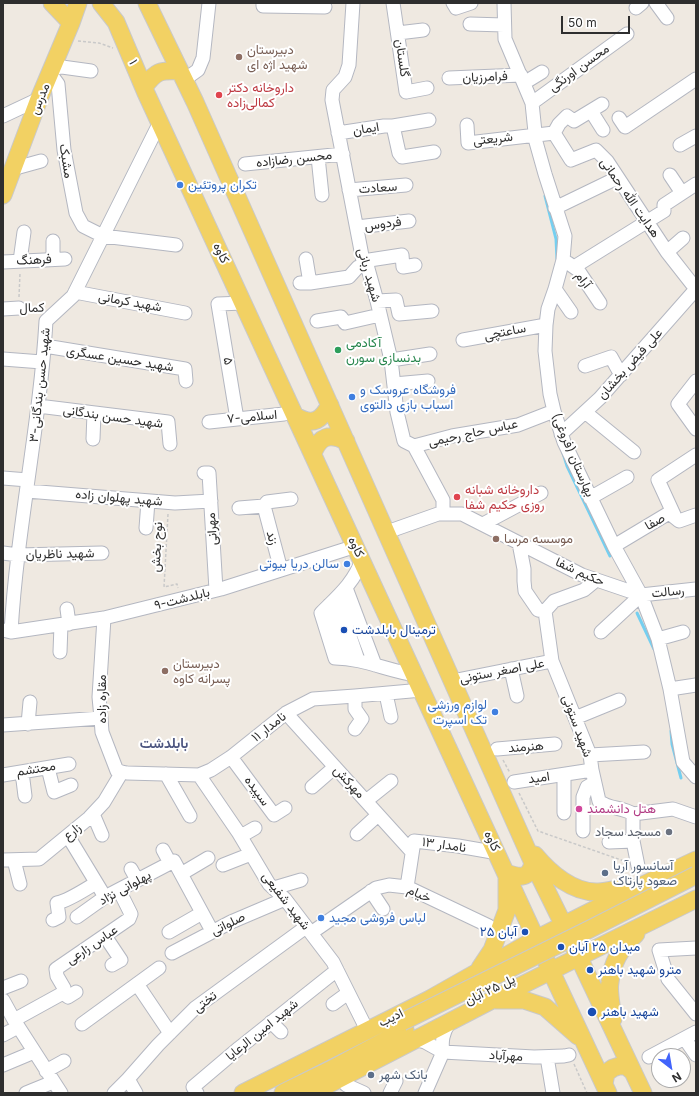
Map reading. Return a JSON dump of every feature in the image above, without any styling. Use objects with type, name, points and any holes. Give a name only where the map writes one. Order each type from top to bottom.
[{"type":"main road","points":[[52,3],[71,23]]},
{"type":"main road","name":"مدرس","points":[[3,195],[39,99],[78,3]]},
{"type":"main road","name":"کاوه","points":[[101,3],[116,22],[144,88],[498,853],[536,939],[586,1044],[604,1090]]},
{"type":"main road","points":[[147,3],[182,75],[387,532],[532,863],[564,926],[643,1093]]},
{"type":"main road","points":[[144,88],[152,76],[164,70],[182,75]]},
{"type":"main road","points":[[295,413],[305,421],[311,422],[324,415],[330,405]]},
{"type":"main road","points":[[313,453],[317,444],[325,438],[335,436],[346,441]]},
{"type":"main road","points":[[482,819],[487,809],[492,806],[497,804],[508,807]]},
{"type":"main road","points":[[521,838],[545,867],[577,888],[597,892],[643,885]]},
{"type":"main road","points":[[477,972],[484,964],[492,950],[507,910],[507,873],[518,877],[527,875],[531,870],[532,863]]},
{"type":"main road","points":[[564,926],[643,885],[691,867]]},
{"type":"main road","points":[[312,1093],[492,1000],[693,901],[687,893],[679,887],[677,877],[691,867]]},
{"type":"main road","name":"پل ۲۵ آبان","points":[[402,1022],[596,926],[691,867]]},
{"type":"main road","name":"پل ۲۵ آبان","points":[[283,1093],[405,1030],[487,992],[696,885]]},
{"type":"main road","points":[[614,1031],[609,983],[615,961],[625,943],[649,923]]},
{"type":"main road","name":"ادیب","points":[[243,1093],[430,999],[536,939],[564,926]]},
{"type":"main road","points":[[430,999],[440,997],[446,999],[453,1006],[449,1023]]},
{"type":"main road","points":[[492,1000],[524,1000],[545,1007],[558,1017],[586,1044]]},
{"type":"main road","name":"ادیب","points":[[260,1093],[402,1022]]},
{"type":"main road","points":[[604,1090],[606,1073],[613,1068],[626,1066],[632,1071]]},
{"type":"street","points":[[182,75],[198,70],[203,58],[209,3]]},
{"type":"street","points":[[263,3],[263,6],[325,7]]},
{"type":"street","name":"شهید ربانی","points":[[353,3],[349,65],[345,77],[333,90],[332,100],[365,263],[377,301],[391,360],[397,412],[404,441],[414,446],[443,500],[443,514]]},
{"type":"street","name":"گلستان","points":[[393,3],[406,92],[427,88]]},
{"type":"street","points":[[453,3],[456,8],[471,3]]},
{"type":"street","points":[[656,3],[667,18]]},
{"type":"street","name":"بهارستان (فروغی)","points":[[506,4],[501,25],[519,77],[532,103],[532,135],[536,142],[564,236],[563,260],[556,288],[542,325],[551,412],[590,498],[641,595],[658,639],[670,689],[683,762],[696,777]]},
{"type":"street","points":[[470,24],[501,25]]},
{"type":"street","points":[[398,33],[423,30]]},
{"type":"street","name":"محسن اورنگی","points":[[532,103],[627,34]]},
{"type":"street","points":[[51,71],[62,67],[91,70]]},
{"type":"street","name":"مشبک","points":[[51,71],[58,84],[64,150],[76,214],[83,226],[104,236]]},
{"type":"street","points":[[519,77],[542,72]]},
{"type":"street","name":"فرامرزیان","points":[[449,78],[519,77]]},
{"type":"street","points":[[619,118],[625,127],[696,79]]},
{"type":"street","points":[[3,116],[39,99]]},
{"type":"street","points":[[532,135],[554,133],[567,116],[574,121],[602,104]]},
{"type":"street","points":[[591,111],[603,130]]},
{"type":"street","name":"ایمان","points":[[338,133],[429,120]]},
{"type":"street","name":"۳-شهید حسن بندگانی","points":[[7,631],[8,589],[18,555],[28,486],[45,346],[46,321],[75,292],[160,122]]},
{"type":"street","name":"شریعتی","points":[[467,125],[468,143],[532,135]]},
{"type":"street","name":"ایمان","points":[[393,126],[399,153],[402,157],[434,152]]},
{"type":"street","name":"هدایت الله رحمانی","points":[[554,133],[571,160],[596,150],[607,161],[617,178],[648,221],[667,252],[696,289]]},
{"type":"street","points":[[680,145],[696,136]]},
{"type":"street","name":"محسن رضازاده","points":[[245,164],[343,154]]},
{"type":"street","points":[[318,157],[322,194]]},
{"type":"street","points":[[12,169],[41,161]]},
{"type":"street","points":[[670,175],[682,193]]},
{"type":"street","points":[[555,208],[617,178]]},
{"type":"street","points":[[574,267],[664,211],[664,205],[696,184]]},
{"type":"street","name":"سعادت","points":[[349,190],[406,185]]},
{"type":"street","name":"فردوس","points":[[357,227],[409,221]]},
{"type":"street","points":[[20,261],[24,232]]},
{"type":"street","points":[[104,236],[176,245]]},
{"type":"street","points":[[667,252],[683,238]]},
{"type":"street","name":"فرهنگ","points":[[3,262],[59,259],[53,241]]},
{"type":"street","points":[[306,259],[305,283],[349,277],[358,267],[365,263],[402,255],[403,267],[415,265]]},
{"type":"street","name":"آرام","points":[[563,260],[578,270],[600,303]]},
{"type":"street","points":[[556,288],[571,312]]},
{"type":"street","name":"علی فیض بخشان","points":[[561,434],[600,398],[696,289]]},
{"type":"street","name":"شهید کرمانی","points":[[75,292],[185,312]]},
{"type":"street","points":[[377,301],[396,300],[399,314],[432,311]]},
{"type":"street","name":"۵","points":[[237,419],[218,304],[244,303]]},
{"type":"street","name":"کمال","points":[[3,309],[19,308]]},
{"type":"street","points":[[317,321],[341,317],[345,323],[380,315]]},
{"type":"street","name":"ساعتچی","points":[[463,340],[542,325]]},
{"type":"street","name":"شهید حسین عسگری","points":[[45,346],[185,369],[186,381]]},
{"type":"street","points":[[391,360],[430,354]]},
{"type":"street","points":[[586,366],[611,357],[621,375]]},
{"type":"street","points":[[3,359],[42,362]]},
{"type":"street","points":[[394,384],[428,381]]},
{"type":"street","points":[[696,381],[678,404],[696,429]]},
{"type":"street","name":"شهید حسن بندگانی","points":[[38,406],[168,422],[170,444]]},
{"type":"street","name":"۷-اسلامی","points":[[209,422],[237,419],[259,412],[284,414],[295,413]]},
{"type":"street","name":"عباس حاج رحیمی","points":[[414,446],[452,436],[518,426],[551,412]]},
{"type":"street","points":[[586,412],[634,452]]},
{"type":"street","points":[[93,439],[94,413]]},
{"type":"street","points":[[675,518],[658,480],[696,455]]},
{"type":"street","name":"مهرانی","points":[[204,473],[209,473],[216,590]]},
{"type":"street","points":[[590,498],[627,477]]},
{"type":"street","name":"شهید پهلوان زاده","points":[[3,478],[28,486],[148,501],[211,501]]},
{"type":"street","points":[[483,524],[541,493]]},
{"type":"street","points":[[239,508],[264,506],[267,502],[291,499]]},
{"type":"street","points":[[146,528],[148,501]]},
{"type":"street","name":"زند","points":[[264,506],[281,570]]},
{"type":"street","name":"صفا","points":[[614,546],[669,513],[679,521],[696,515]]},
{"type":"street","name":"حکیم شفا","points":[[387,532],[438,514],[462,514],[595,581],[641,595]]},
{"type":"street","points":[[519,542],[524,569],[525,591],[538,610],[544,611],[554,601],[584,590],[595,581]]},
{"type":"street","name":"شهید ناظریان","points":[[3,553],[18,555],[102,553]]},
{"type":"street","points":[[359,553],[359,570],[346,588],[321,613],[335,658],[358,660],[375,664],[419,683]]},
{"type":"street","name":"۹-بابلدشت","points":[[7,631],[104,618],[216,590],[281,570],[359,553]]},
{"type":"street","points":[[346,588],[375,664]]},
{"type":"street","name":"رسالت","points":[[641,595],[696,589]]},
{"type":"street","points":[[601,632],[641,595]]},
{"type":"street","points":[[333,601],[358,660]]},
{"type":"street","points":[[60,652],[67,609]]},
{"type":"street","name":"شهید ستونی","points":[[544,611],[552,661],[590,755],[599,801],[606,806],[628,811],[633,814],[674,809],[696,817]]},
{"type":"street","name":"مقاره زاده","points":[[104,618],[100,697],[102,732],[117,771],[122,772]]},
{"type":"street","points":[[658,639],[683,632]]},
{"type":"street","name":"علی اصغر ستونی","points":[[452,681],[552,661]]},
{"type":"street","points":[[511,669],[518,696]]},
{"type":"street","name":"۱۱ نامدار","points":[[122,772],[199,775],[211,770],[232,757],[286,713],[313,699],[386,694],[419,683]]},
{"type":"street","points":[[670,689],[696,685]]},
{"type":"street","points":[[386,694],[391,717]]},
{"type":"street","points":[[355,696],[355,709],[362,718],[355,729]]},
{"type":"street","points":[[575,718],[619,700]]},
{"type":"street","points":[[28,724],[30,702]]},
{"type":"street","name":"مهرکش","points":[[286,713],[378,815],[393,822],[413,846]]},
{"type":"street","points":[[3,725],[101,718]]},
{"type":"street","name":"هنرمند","points":[[497,749],[555,744]]},
{"type":"street","points":[[590,755],[644,752]]},
{"type":"street","name":"سپیده","points":[[232,757],[274,814],[285,808]]},
{"type":"street","name":"محتشم","points":[[3,775],[69,764]]},
{"type":"street","points":[[312,787],[335,767]]},
{"type":"street","points":[[48,768],[54,792],[71,785]]},
{"type":"street","points":[[22,772],[25,796]]},
{"type":"street","name":"زارع","points":[[8,860],[39,859],[93,814],[104,802],[122,772]]},
{"type":"street","points":[[166,774],[190,816]]},
{"type":"street","name":"شهید شفیعی","points":[[199,775],[241,836],[269,884],[285,899],[333,962],[367,1030]]},
{"type":"street","name":"امید","points":[[514,782],[564,775],[593,776]]},
{"type":"street","name":"امید","points":[[564,775],[564,814]]},
{"type":"street","points":[[583,831],[584,797],[593,776]]},
{"type":"street","points":[[366,801],[391,781]]},
{"type":"street","points":[[93,814],[102,835]]},
{"type":"street","points":[[633,814],[633,841],[638,866]]},
{"type":"street","points":[[357,834],[378,815]]},
{"type":"street","points":[[241,836],[255,828]]},
{"type":"street","points":[[68,836],[105,897]]},
{"type":"street","points":[[610,842],[633,841]]},
{"type":"street","points":[[407,887],[413,846]]},
{"type":"street","name":"۱۳ نامدار","points":[[413,846],[458,846],[498,853]]},
{"type":"street","points":[[162,850],[181,874],[212,932]]},
{"type":"street","points":[[223,865],[251,854]]},
{"type":"street","points":[[181,874],[208,858]]},
{"type":"street","points":[[8,860],[20,884]]},
{"type":"street","name":"پهلوانی نژاد","points":[[77,917],[105,897],[172,862]]},
{"type":"street","points":[[131,869],[137,880]]},
{"type":"street","points":[[274,888],[301,880]]},
{"type":"street","points":[[53,920],[59,917],[57,903],[64,902],[96,883]]},
{"type":"street","name":"خیام","points":[[309,930],[376,888],[389,885],[407,887],[489,926]]},
{"type":"street","name":"عباس زارعی","points":[[63,993],[64,988],[57,976],[56,969],[129,919],[131,914],[119,890]]},
{"type":"street","points":[[371,891],[383,909]]},
{"type":"street","name":"صلواتی","points":[[172,953],[231,922],[285,899]]},
{"type":"street","points":[[169,932],[202,913]]},
{"type":"street","name":"تختی","points":[[114,1093],[195,1008],[309,930]]},
{"type":"street","points":[[105,936],[121,960],[112,965]]},
{"type":"street","points":[[695,1012],[668,979],[659,950],[696,948]]},
{"type":"street","points":[[82,1024],[159,968]]},
{"type":"street","name":"شهید امین الرعایا","points":[[197,1093],[193,1087],[337,970]]},
{"type":"street","points":[[3,988],[21,981]]},
{"type":"street","points":[[137,984],[170,1033]]},
{"type":"street","points":[[3,1035],[16,1023],[63,993],[68,997],[76,992]]},
{"type":"street","points":[[333,1004],[348,993]]},
{"type":"street","points":[[3,1000],[60,1093]]},
{"type":"street","points":[[272,1022],[281,1032]]},
{"type":"street","points":[[425,1093],[443,1052],[441,1042],[449,1023]]},
{"type":"street","points":[[650,1057],[690,1035],[696,1055]]},
{"type":"street","points":[[415,1040],[425,1042],[443,1052]]},
{"type":"street","points":[[3,1065],[34,1052]]},
{"type":"street","name":"مهرآباد","points":[[443,1052],[547,1057],[569,1055]]},
{"type":"street","points":[[547,1057],[553,1093]]},
{"type":"street","points":[[26,1093],[50,1076],[64,1061]]},
{"type":"street","points":[[128,1079],[136,1093]]},
{"type":"street","points":[[390,1093],[396,1081]]},
{"type":"street","points":[[346,1085],[364,1093]]},
{"type":"path","name":"۱","points":[[64,40],[88,41],[113,48]]},
{"type":"path","points":[[19,308],[20,261]]},
{"type":"path","name":"کمال","points":[[19,308],[61,307]]},
{"type":"path","name":"نوح بخش","points":[[168,502],[164,586],[177,584],[179,600]]},
{"type":"path","points":[[514,782],[538,831],[638,866]]},
{"type":"path","points":[[569,1055],[587,1093]]},
{"type":"waterway","points":[[545,196],[556,239],[557,259]]},
{"type":"waterway","points":[[563,453],[567,466],[610,556]]},
{"type":"waterway","points":[[637,613],[654,649]]},
{"type":"waterway","points":[[671,731],[672,744],[681,778]]},
{"type":"place","name":"دبیرستان شهید اژه ای","points":[[239,57]]},
{"type":"place","name":"داروخانه دکتر کمالی‌زاده","points":[[219,95]]},
{"type":"place","name":"تکران پروتئین","points":[[180,185]]},
{"type":"place","name":"آکادمی بدنسازی سورن","points":[[338,350]]},
{"type":"place","name":"فروشگاه عروسک و اسباب بازی دالتوی","points":[[352,397]]},
{"type":"place","name":"داروخانه شبانه‌ روزی حکیم شفا","points":[[457,497]]},
{"type":"place","name":"موسسه مرسا","points":[[496,539]]},
{"type":"place","name":"سالن دریا بیوتی","points":[[347,564]]},
{"type":"place","name":"ترمینال بابلدشت","points":[[344,630]]},
{"type":"place","name":"دبیرستان پسرانه کاوه","points":[[165,671]]},
{"type":"place","name":"لوازم ورزشی تک اسپرت","points":[[495,712]]},
{"type":"place","name":"هتل دانشمند","points":[[579,809]]},
{"type":"place","name":"مسجد سجاد","points":[[669,832]]},
{"type":"place","name":"آسانسور آریا صعود پارتاک","points":[[605,873]]},
{"type":"place","name":"لباس فروشی مجید","points":[[321,918]]},
{"type":"place","name":"۲۵ آبان","points":[[525,932]]},
{"type":"place","name":"میدان ۲۵ آبان","points":[[561,947]]},
{"type":"place","name":"مترو شهید باهنر","points":[[590,970]]},
{"type":"place","name":"شهید باهنر","points":[[592,1012]]},
{"type":"place","name":"بانک شهر","points":[[371,1075]]},
{"type":"district","name":"بابلدشت","points":[[164,744]]}]
